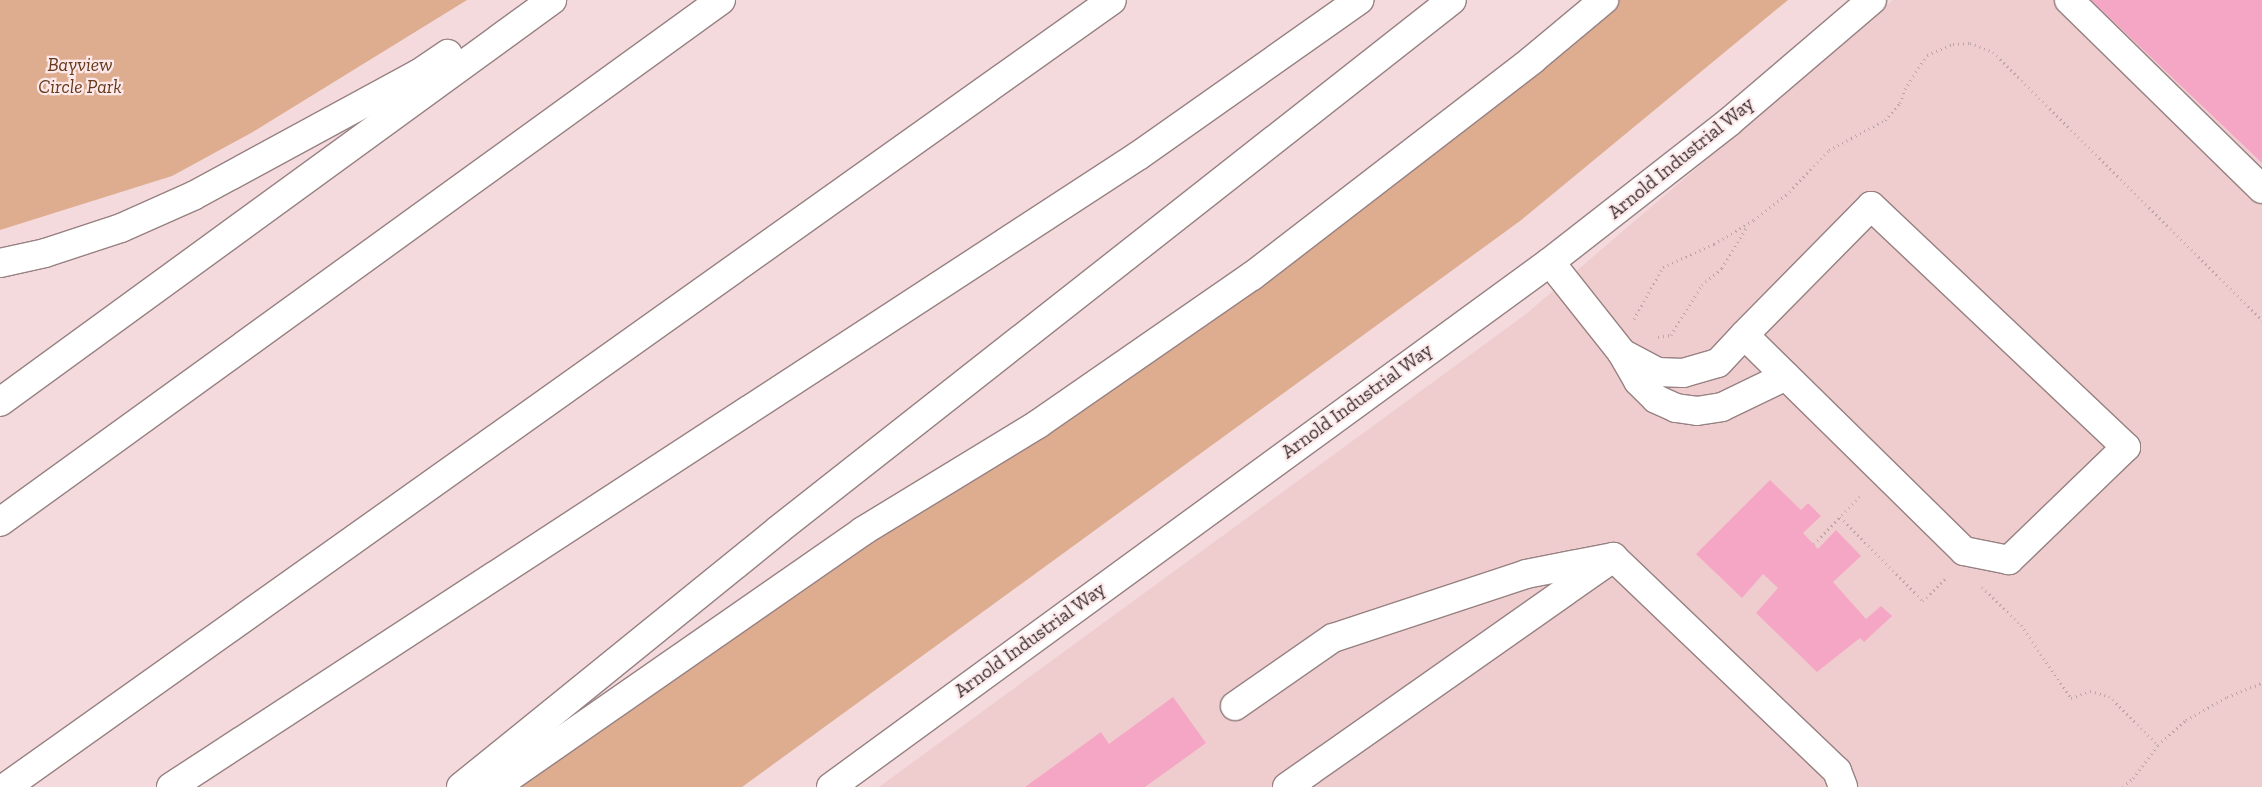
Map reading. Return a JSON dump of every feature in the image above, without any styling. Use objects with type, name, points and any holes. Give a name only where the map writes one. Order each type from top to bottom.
[{"type":"main road","points":[[0,263],[45,253],[121,228],[192,196],[418,74],[530,0]]},
{"type":"main road","points":[[0,402],[552,0]]},
{"type":"main road","points":[[0,522],[721,0]]},
{"type":"main road","points":[[6,787],[1112,0]]},
{"type":"main road","points":[[171,787],[1138,156],[1359,0]]},
{"type":"main road","points":[[460,787],[778,530],[1452,0]]},
{"type":"main road","points":[[495,787],[863,531],[1038,424],[1252,276],[1516,72],[1604,0]]},
{"type":"main road","name":"Arnold Industrial Way","points":[[831,787],[1550,262],[1729,122],[1872,0]]},
{"type":"main road","points":[[2068,0],[2262,189]]},
{"type":"main road","points":[[1616,347],[1657,372],[1683,373],[1718,363],[1744,335],[1871,206],[2126,447],[2009,560],[1964,551],[1744,335]]},
{"type":"main road","points":[[1550,262],[1616,347],[1638,381],[1656,399],[1676,408],[1697,411],[1722,407],[1786,376]]},
{"type":"main road","points":[[1235,706],[1333,638],[1526,574],[1613,557]]},
{"type":"main road","points":[[1288,787],[1613,557]]},
{"type":"main road","points":[[1613,557],[1837,771],[1843,787]]},
{"type":"path","points":[[1616,347],[1663,267],[1714,244],[1748,224],[1786,195],[1829,150],[1884,120],[1900,103],[1905,89],[1927,55],[1953,44],[1970,43],[1993,52],[2262,320]]},
{"type":"path","points":[[1654,338],[1672,335],[1702,285],[1722,268],[1748,224]]},
{"type":"path","points":[[1633,320],[1637,326]]},
{"type":"path","points":[[1814,544],[1884,472]]},
{"type":"path","points":[[1840,517],[1924,601],[1952,572]]},
{"type":"path","points":[[1980,585],[2021,625],[2071,698],[2090,690],[2109,696],[2158,744]]},
{"type":"path","points":[[2123,787],[2133,778],[2158,744],[2186,720],[2228,697],[2262,683]]},
{"type":"shaded area","points":[[1893,0],[2262,0],[2262,787],[879,787],[1526,314]]},
{"type":"green space","name":"Bayview Circle Park","points":[[0,0],[467,0],[251,133],[172,176],[0,230]]},
{"type":"green space","points":[[1604,0],[1788,0],[1520,221],[742,787],[495,787],[1038,424]]},
{"type":"building","points":[[2091,0],[2262,0],[2262,163]]},
{"type":"building","points":[[1770,480],[1801,510],[1808,503],[1821,516],[1803,533],[1818,549],[1836,530],[1861,556],[1833,582],[1866,619],[1881,606],[1892,616],[1864,642],[1860,638],[1817,672],[1756,613],[1778,588],[1763,574],[1742,598],[1696,554]]},
{"type":"building","points":[[1173,697],[1206,743],[1145,787],[1025,787],[1101,732],[1109,744]]}]
